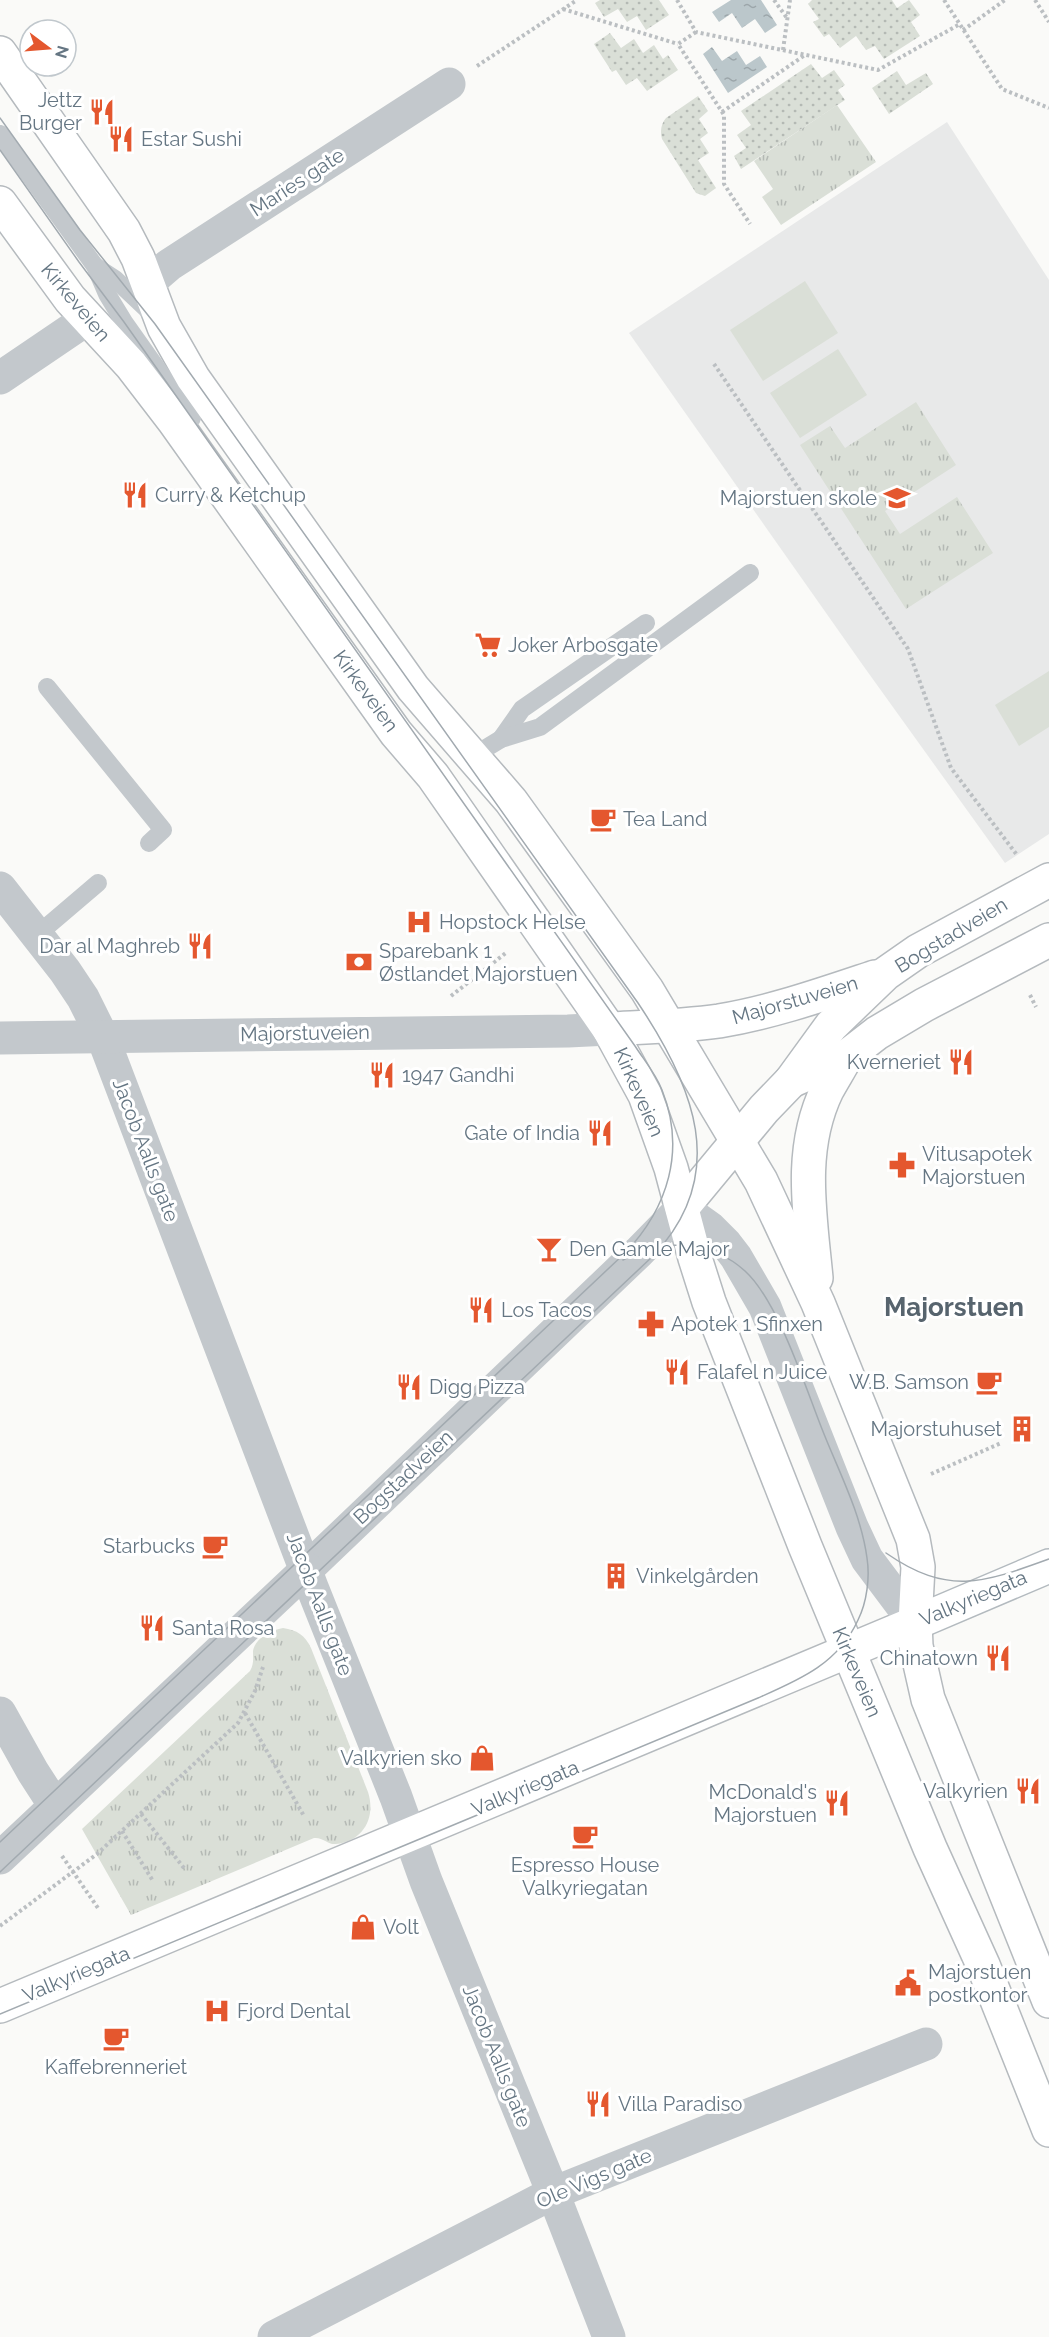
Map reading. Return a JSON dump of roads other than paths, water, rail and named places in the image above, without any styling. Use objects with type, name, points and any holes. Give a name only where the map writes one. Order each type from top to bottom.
[{"type":"main road","name":"Kirkeveien","points":[[0,52],[124,231],[134,250],[164,327],[193,378],[413,688],[511,801],[647,990],[738,1140],[818,1303]]},
{"type":"main road","name":"Kirkeveien","points":[[0,203],[65,293],[130,366],[174,421],[396,733],[433,776],[609,1029],[645,1095],[671,1168],[709,1302],[805,1546],[930,1848],[983,1965],[1049,2130]]},
{"type":"main road","name":"Bogstadveien","points":[[682,1208],[790,1081],[831,1026],[885,974],[918,951],[1049,880]]},
{"type":"main road","name":"Bogstadveien","points":[[790,1081],[846,1057],[877,1033],[924,1005],[1049,940]]},
{"type":"main road","name":"Majorstuveien","points":[[609,1029],[720,1020],[795,1004],[885,974]]},
{"type":"main road","name":"Bogstadveien","points":[[818,1303],[808,1197],[809,1152],[814,1125],[827,1090],[846,1057]]},
{"type":"main road","points":[[818,1303],[913,1539],[918,1568],[916,1646],[928,1698],[1049,2001]]},
{"type":"main road","name":"Valkyriegata","points":[[0,2006],[849,1652],[1049,1566]]},
{"type":"street","name":"Maries gate","points":[[147,284],[169,265],[449,84]]},
{"type":"street","points":[[0,378],[87,319]]},
{"type":"street","name":"Jacob Aalls gate","points":[[0,888],[65,971],[83,998],[103,1038],[430,1891],[554,2193],[609,2337]]},
{"type":"street","name":"Majorstuveien","points":[[0,1038],[609,1029]]},
{"type":"street","points":[[682,1208],[710,1228],[726,1244],[765,1307],[852,1527],[867,1559],[915,1623]]},
{"type":"street","name":"Bogstadveien","points":[[0,1858],[307,1569],[682,1208]]},
{"type":"street","points":[[0,1713],[55,1806]]},
{"type":"street","name":"Ole Vigs gate","points":[[273,2337],[554,2193],[926,2044]]},
{"type":"lane","points":[[0,134],[95,266],[107,294],[130,330],[408,723],[433,776]]},
{"type":"lane","points":[[95,266],[115,279],[164,327]]},
{"type":"lane","points":[[473,756],[501,739],[540,727],[750,573]]},
{"type":"lane","points":[[501,739],[522,709],[646,623]]},
{"type":"lane","points":[[47,687],[164,830],[149,843]]},
{"type":"lane","points":[[37,935],[98,883]]},
{"type":"water","points":[[731,0],[761,0],[777,25],[765,33],[755,19],[742,28],[732,13],[719,22],[712,12]]},
{"type":"water","points":[[712,47],[722,61],[737,51],[746,65],[760,56],[767,67],[728,93],[703,54]]},
{"type":"tram line","points":[[0,118],[80,230],[155,324],[638,1003],[675,1066],[687,1097],[695,1129],[697,1162],[691,1193],[677,1225],[653,1256],[0,1872]]},
{"type":"tram line","points":[[0,150],[650,1067],[662,1090],[669,1112],[672,1134],[669,1177],[662,1197],[640,1236],[625,1253],[0,1842]]},
{"type":"tram line","points":[[0,2014],[758,1698],[816,1669],[840,1648],[858,1620],[866,1597],[868,1573],[864,1541],[848,1492],[790,1345],[769,1302],[745,1271],[732,1261],[702,1248],[670,1245],[653,1248],[623,1260]]},
{"type":"tram line","points":[[886,1553],[908,1567],[928,1575],[947,1580],[966,1581],[1004,1574],[1049,1559]]},
{"type":"place","name":"Jettz Burger","points":[[102,112]]},
{"type":"place","name":"Estar Sushi","points":[[121,139]]},
{"type":"place","name":"Curry & Ketchup","points":[[135,495]]},
{"type":"place","name":"Majorstuen skole","points":[[897,498]]},
{"type":"place","name":"Joker Arbosgate","points":[[488,645]]},
{"type":"place","name":"Tea Land","points":[[603,819]]},
{"type":"place","name":"Hopstock Helse","points":[[419,922]]},
{"type":"place","name":"Dar al Maghreb","points":[[200,946]]},
{"type":"place","name":"Sparebank 1 Østlandet Majorstuen","points":[[359,962]]},
{"type":"place","name":"Kverneriet","points":[[961,1062]]},
{"type":"place","name":"1947 Gandhi","points":[[382,1075]]},
{"type":"place","name":"Gate of India","points":[[600,1133]]},
{"type":"place","name":"Vitusapotek Majorstuen","points":[[902,1165]]},
{"type":"place","name":"Den Gamle Major","points":[[549,1249]]},
{"type":"place","name":"Los Tacos","points":[[481,1310]]},
{"type":"place","name":"Apotek 1 Sfinxen","points":[[651,1324]]},
{"type":"place","name":"Falafel n Juice","points":[[677,1372]]},
{"type":"place","name":"W.B. Samson","points":[[989,1382]]},
{"type":"place","name":"Digg Pizza","points":[[409,1387]]},
{"type":"place","name":"Majorstuhuset","points":[[1022,1429]]},
{"type":"place","name":"Starbucks","points":[[215,1546]]},
{"type":"place","name":"Vinkelgården","points":[[616,1576]]},
{"type":"place","name":"Santa Rosa","points":[[152,1628]]},
{"type":"place","name":"Chinatown","points":[[998,1658]]},
{"type":"place","name":"Valkyrien sko","points":[[482,1758]]},
{"type":"place","name":"Valkyrien","points":[[1028,1791]]},
{"type":"place","name":"McDonald's Majorstuen","points":[[837,1803]]},
{"type":"place","name":"Espresso House Valkyriegatan","points":[[585,1836]]},
{"type":"place","name":"Volt","points":[[363,1927]]},
{"type":"place","name":"Majorstuen postkontor","points":[[908,1983]]},
{"type":"place","name":"Fjord Dental","points":[[217,2011]]},
{"type":"place","name":"Kaffebrenneriet","points":[[116,2038]]},
{"type":"place","name":"Villa Paradiso","points":[[598,2104]]},
{"type":"district","name":"Majorstuen","points":[[954,1307]]}]
